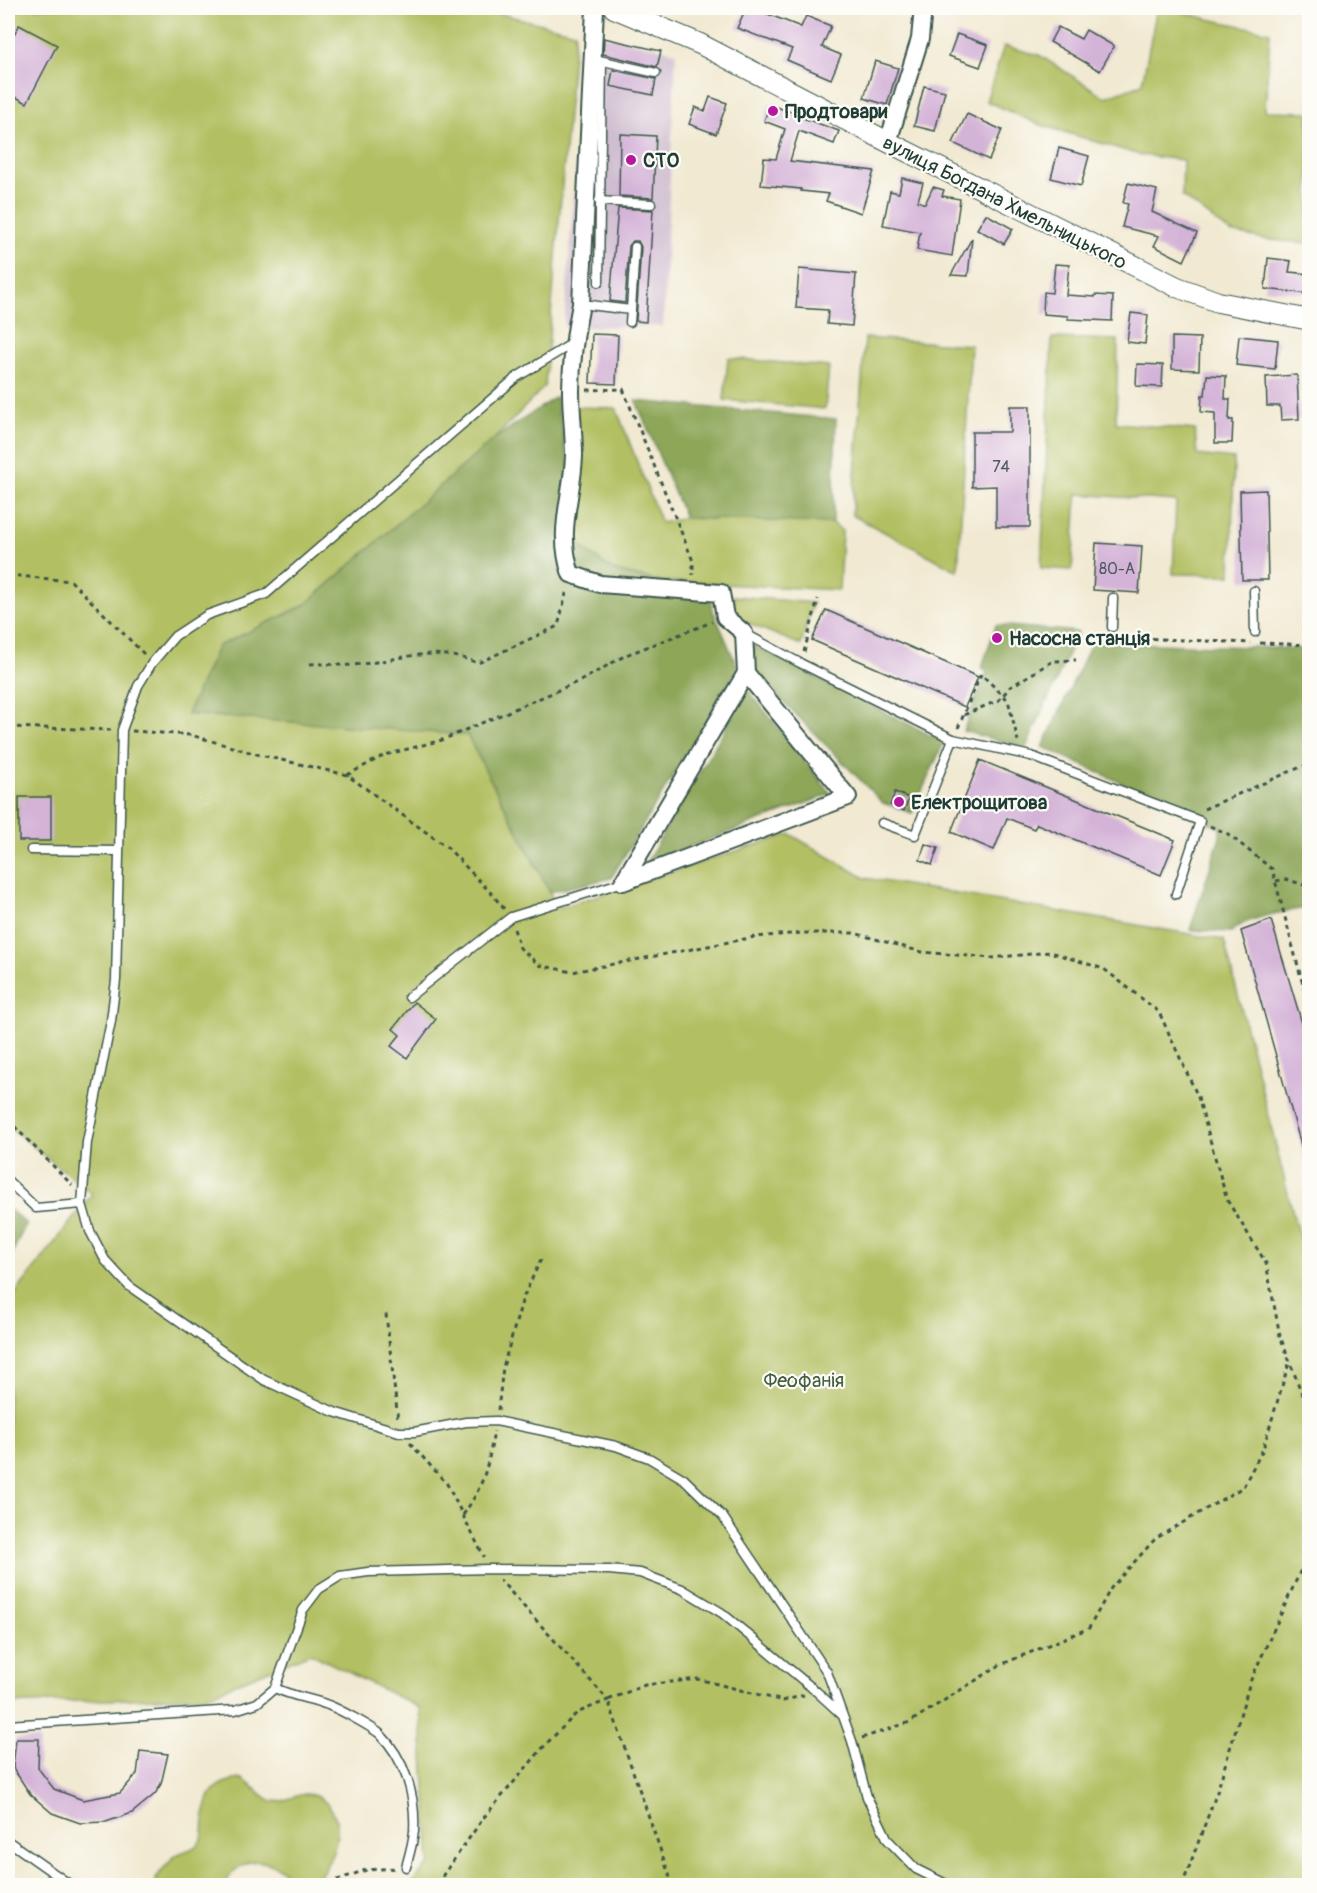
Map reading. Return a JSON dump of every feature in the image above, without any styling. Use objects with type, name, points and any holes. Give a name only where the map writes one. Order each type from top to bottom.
[{"type":"street","points":[[595,8],[597,60],[581,304],[573,343],[571,388],[574,457],[565,519],[567,562],[571,574],[600,584],[721,593],[725,617],[744,633],[746,673],[623,882]]},
{"type":"street","name":"вулиця Богдана Хмельницького","points":[[614,8],[700,44],[888,142],[1176,287],[1218,302],[1310,320]]},
{"type":"street","points":[[888,142],[920,39],[923,8]]},
{"type":"street","points":[[623,882],[848,797],[746,673]]},
{"type":"lane","points":[[599,282],[597,60],[656,73]]},
{"type":"lane","points":[[599,201],[651,204]]},
{"type":"lane","points":[[630,322],[635,247]]},
{"type":"lane","points":[[581,304],[631,310]]},
{"type":"lane","points":[[573,343],[518,377],[266,594],[207,615],[175,636],[152,663],[138,686],[122,730],[116,980],[111,1021],[87,1143],[82,1204],[90,1230],[105,1260],[129,1287],[264,1380],[333,1412],[399,1432],[414,1432],[466,1422],[496,1421],[616,1446],[649,1458],[684,1479],[723,1517],[827,1672],[852,1741],[867,1797],[888,1840],[916,1869],[950,1886]]},
{"type":"lane","points":[[1254,591],[1255,632]]},
{"type":"lane","points":[[1112,627],[1113,598]]},
{"type":"lane","points":[[744,633],[953,739],[1031,756],[1198,817],[1176,894]]},
{"type":"lane","points":[[882,823],[915,835],[953,739]]},
{"type":"lane","points":[[31,850],[118,851]]},
{"type":"lane","points":[[409,997],[511,917],[623,882]]},
{"type":"lane","points":[[8,1181],[36,1208],[82,1204]]},
{"type":"lane","points":[[8,1725],[235,1710],[257,1703],[275,1688],[303,1610],[319,1589],[340,1576],[368,1572],[490,1569],[609,1570],[640,1573],[682,1589],[722,1613],[843,1716]]},
{"type":"lane","points":[[275,1688],[291,1696],[328,1705],[379,1732],[395,1753],[409,1782],[413,1807],[414,1832],[406,1867]]},
{"type":"lane","points":[[8,1841],[72,1886]]},
{"type":"path","points":[[585,390],[623,389],[693,561],[693,592]]},
{"type":"path","points":[[310,664],[352,665],[401,656],[436,653],[459,655],[478,663],[558,626],[571,574]]},
{"type":"path","points":[[8,575],[71,581],[152,663]]},
{"type":"path","points":[[801,663],[818,599]]},
{"type":"path","points":[[347,775],[385,755],[442,740],[582,680],[626,656],[725,617]]},
{"type":"path","points":[[1088,636],[1310,645]]},
{"type":"path","points":[[1021,754],[1008,700],[1001,694],[981,674],[964,715],[999,700],[1005,694],[1010,687],[1053,661],[1076,660]]},
{"type":"path","points":[[8,728],[122,730],[191,735],[347,775],[448,848],[491,892],[511,917],[520,948],[539,965],[572,972],[755,937],[802,933],[854,933],[922,952],[992,958],[1050,952],[1104,969],[1159,1012],[1198,1097],[1227,1200],[1266,1263],[1280,1336],[1310,1415]]},
{"type":"path","points":[[1198,817],[1310,763]]},
{"type":"path","points":[[1198,817],[1228,834],[1272,869],[1310,1011]]},
{"type":"path","points":[[1276,881],[1286,879],[1310,887]]},
{"type":"path","points":[[8,1120],[82,1194]]},
{"type":"path","points":[[463,1515],[478,1493],[487,1471],[503,1367],[523,1298],[543,1257]]},
{"type":"path","points":[[386,1314],[399,1432],[447,1484],[490,1569],[608,1700],[673,1886]]},
{"type":"path","points":[[852,1741],[910,1722],[1000,1665],[1089,1628],[1112,1588],[1155,1539],[1243,1487],[1263,1449],[1289,1363]]},
{"type":"path","points":[[1182,1886],[1217,1792],[1250,1682],[1310,1550]]},
{"type":"path","points":[[443,1886],[443,1875],[485,1816],[547,1743],[577,1713],[645,1685],[698,1678],[783,1701],[817,1692]]},
{"type":"path","points":[[320,1886],[366,1870],[406,1867]]},
{"type":"shaded area","points":[[586,31],[676,52],[663,326],[564,327]]},
{"type":"green space","name":"Феофанія","points":[[8,8],[477,8],[575,32],[545,386],[495,438],[305,605],[218,646],[187,714],[467,735],[558,908],[790,834],[865,878],[1224,940],[1309,1277],[1309,1885],[410,1885],[430,1863],[420,1708],[310,1653],[206,1696],[8,1704],[8,1303],[92,1194],[8,1126]]},
{"type":"green space","points":[[1157,8],[1167,8],[1270,32],[1265,111],[1309,112],[1309,243],[1269,240],[1230,232],[1182,196],[1183,160],[1140,155],[1038,124],[986,101],[1004,46],[1039,55],[1105,97],[1142,84]]},
{"type":"green space","points":[[865,338],[971,345],[958,571],[852,515]]},
{"type":"green space","points":[[1052,338],[1118,340],[1116,423],[1195,430],[1197,455],[1234,459],[1231,575],[1173,574],[1176,501],[1077,494],[1072,570],[1041,568]]},
{"type":"green space","points":[[728,358],[829,367],[825,409],[724,400]]},
{"type":"green space","points":[[556,397],[571,476],[565,518],[582,548],[613,571],[660,582],[710,583],[712,608],[738,668],[611,878],[550,892],[467,735],[187,714],[218,646],[305,605],[495,438]]},
{"type":"green space","points":[[636,401],[836,419],[833,523],[685,518]]},
{"type":"green space","points":[[576,407],[616,408],[661,523],[685,518],[833,523],[842,531],[839,590],[660,581],[613,570],[582,548],[565,519]]},
{"type":"green space","points":[[734,596],[813,603],[801,645],[733,617]]},
{"type":"green space","points":[[996,625],[1078,632],[1026,748],[963,731],[987,672],[982,667]]},
{"type":"green space","points":[[1092,642],[1309,649],[1309,907],[1257,918],[1231,932],[1190,930],[1220,837],[1220,828],[1043,747]]},
{"type":"green space","points":[[752,645],[944,742],[912,813],[883,803],[755,673]]},
{"type":"green space","points":[[748,690],[831,794],[646,863]]},
{"type":"green space","points":[[8,1208],[26,1224],[8,1262]]},
{"type":"green space","points":[[242,1779],[272,1801],[277,1802],[308,1794],[320,1798],[328,1805],[337,1822],[336,1842],[329,1861],[319,1877],[295,1878],[270,1864],[254,1861],[240,1866],[223,1885],[157,1885],[156,1878],[172,1859],[194,1847],[201,1840],[205,1812],[213,1791],[224,1783]]},
{"type":"building","points":[[746,8],[752,8],[801,27],[806,16],[831,26],[822,47],[841,55],[831,79],[787,60],[792,49],[737,28]]},
{"type":"building","points":[[19,25],[57,45],[27,103],[8,93],[8,46]]},
{"type":"building","points":[[1058,27],[1081,39],[1086,30],[1114,46],[1100,71],[1050,42]]},
{"type":"building","points":[[957,34],[988,45],[980,67],[949,56]]},
{"type":"building","points":[[604,38],[661,51],[657,67],[603,54]]},
{"type":"building","points":[[875,61],[898,68],[887,105],[864,98]]},
{"type":"building","points":[[613,70],[656,79],[653,95],[610,86]]},
{"type":"building","points":[[924,86],[945,91],[935,131],[914,126]]},
{"type":"building","points":[[710,97],[727,103],[716,134],[689,124],[695,107],[705,111]]},
{"type":"building","points":[[770,105],[839,131],[834,144],[799,131],[790,161],[874,171],[861,213],[826,201],[829,194],[761,185],[764,158],[776,159],[785,129],[764,121]]},
{"type":"building","points":[[967,114],[1002,130],[989,160],[953,143]]},
{"type":"building","points":[[620,134],[656,136],[653,198],[619,196]]},
{"type":"building","points":[[1059,148],[1089,156],[1081,186],[1051,178]]},
{"type":"building","points":[[902,178],[923,183],[918,201],[925,204],[933,187],[944,190],[942,196],[960,199],[952,256],[917,250],[920,232],[883,225],[890,191],[899,193]]},
{"type":"building","points":[[1128,183],[1157,190],[1152,212],[1197,233],[1184,261],[1154,246],[1159,236],[1122,227],[1128,204],[1123,203]]},
{"type":"building","points":[[618,208],[653,210],[646,322],[636,321],[641,247],[638,241],[633,241],[629,246],[625,303],[610,301]]},
{"type":"building","points":[[986,214],[1013,229],[1004,244],[977,229]]},
{"type":"building","points":[[972,238],[968,276],[951,275]]},
{"type":"building","points":[[1268,258],[1291,261],[1289,272],[1310,274],[1309,294],[1265,289]]},
{"type":"building","points":[[1055,264],[1069,265],[1066,295],[1113,296],[1112,321],[1068,319],[1068,316],[1043,314],[1044,292],[1052,293]]},
{"type":"building","points":[[799,269],[856,274],[852,326],[827,324],[828,310],[796,308]]},
{"type":"building","points":[[1131,313],[1148,315],[1145,344],[1127,342]]},
{"type":"building","points":[[592,334],[618,335],[616,384],[590,383]]},
{"type":"building","points":[[1239,336],[1278,340],[1275,369],[1236,365]]},
{"type":"building","points":[[1172,337],[1200,338],[1199,370],[1172,369]]},
{"type":"building","points":[[1137,364],[1163,365],[1162,387],[1136,386]]},
{"type":"building","points":[[1207,375],[1226,376],[1225,399],[1230,399],[1229,420],[1233,420],[1232,443],[1215,443],[1215,413],[1201,412]]},
{"type":"building","points":[[1297,375],[1299,419],[1281,420],[1280,406],[1267,406],[1266,377]]},
{"type":"building","points":[[1010,406],[1030,406],[1030,527],[996,527],[996,486],[972,487],[972,432],[1010,432]]},
{"type":"building","points":[[1266,490],[1268,580],[1242,580],[1240,491]]},
{"type":"building","points":[[1096,543],[1142,546],[1139,593],[1093,590]]},
{"type":"building","points":[[826,610],[978,677],[965,707],[812,640]]},
{"type":"building","points":[[980,760],[1175,840],[1161,875],[1037,824],[1034,829],[1007,818],[994,850],[951,832]]},
{"type":"building","name":"Електрощитова","points":[[895,792],[909,798],[904,811],[890,805]]},
{"type":"building","points":[[19,797],[51,797],[51,841],[19,841]]},
{"type":"building","points":[[925,844],[938,848],[932,865],[920,860]]},
{"type":"building","points":[[1271,920],[1310,1050],[1310,1163],[1306,1163],[1241,931]]},
{"type":"building","points":[[414,1002],[436,1019],[407,1058],[391,1046],[400,1035],[393,1029]]},
{"type":"building","points":[[16,1739],[39,1739],[38,1768],[54,1789],[83,1800],[120,1793],[137,1774],[140,1751],[168,1754],[161,1784],[155,1794],[132,1813],[106,1822],[80,1823],[52,1813],[30,1794],[13,1768]]},
{"type":"place","name":"Продтовари","points":[[773,111]]},
{"type":"place","name":"СТО","points":[[631,160]]},
{"type":"place","name":"Насосна станція","points":[[997,638]]},
{"type":"place","name":"Електрощитова","points":[[899,802]]}]
